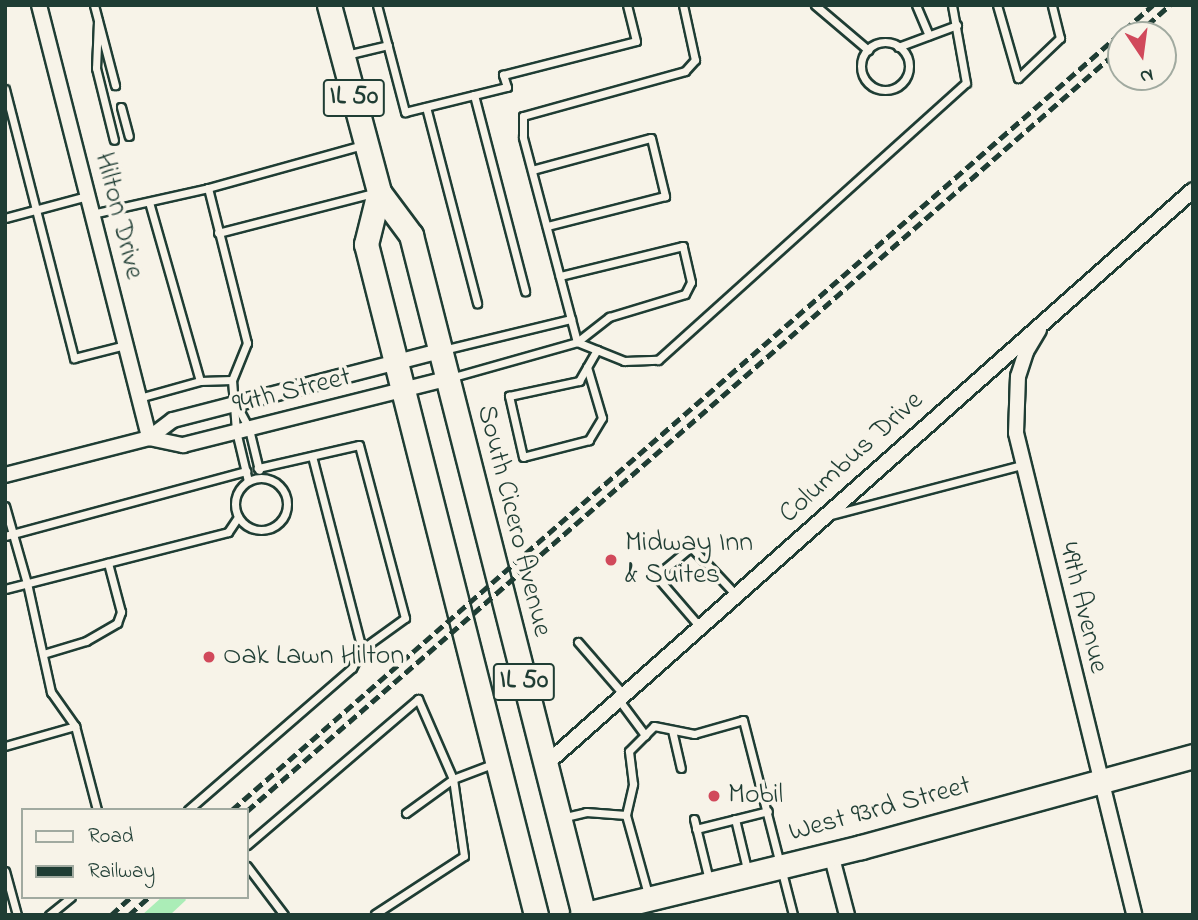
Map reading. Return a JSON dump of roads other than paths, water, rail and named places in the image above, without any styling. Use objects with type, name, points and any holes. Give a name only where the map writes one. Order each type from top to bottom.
[{"type":"main road","name":"South Cicero Avenue","points":[[329,5],[379,192],[411,235],[583,914]]},
{"type":"main road","name":"South Cicero Avenue","points":[[379,192],[366,244],[536,915]]},
{"type":"main road","name":"West 93rd Street","points":[[583,914],[831,854],[1193,756]]},
{"type":"street","name":"Hilton Drive","points":[[39,5],[149,438]]},
{"type":"street","name":"Columbus Drive","points":[[545,765],[1193,190]]},
{"type":"street","name":"49th Avenue","points":[[1047,317],[1026,352],[1018,376],[1016,433],[1099,781],[1134,915]]},
{"type":"street","name":"94th Street","points":[[5,475],[149,438],[173,420],[439,351]]},
{"type":"street","name":"94th Street","points":[[149,438],[183,445],[446,379]]},
{"type":"street","points":[[831,854],[847,915]]},
{"type":"lane","points":[[94,5],[115,85]]},
{"type":"lane","points":[[377,5],[405,112],[507,87],[503,75],[636,41],[626,5]]},
{"type":"lane","points":[[577,342],[523,137],[523,116],[685,71],[695,60],[683,5]]},
{"type":"lane","points":[[815,5],[868,50]]},
{"type":"lane","points":[[916,5],[929,35]]},
{"type":"lane","points":[[577,342],[624,361],[658,360],[966,83],[952,5]]},
{"type":"lane","points":[[997,5],[1018,78],[1060,38],[1052,5]]},
{"type":"lane","points":[[98,21],[96,68],[114,140]]},
{"type":"lane","points":[[898,47],[957,25]]},
{"type":"lane","points":[[882,42],[898,47],[908,60],[907,76],[902,83],[888,90],[872,86],[862,73],[863,57],[868,50],[882,42]]},
{"type":"lane","points":[[342,56],[388,45]]},
{"type":"lane","points":[[5,89],[74,358],[126,344]]},
{"type":"lane","points":[[474,95],[525,290]]},
{"type":"lane","points":[[121,107],[129,136]]},
{"type":"lane","points":[[426,107],[477,303]]},
{"type":"lane","points":[[532,170],[651,138],[665,196],[547,226]]},
{"type":"lane","points":[[92,214],[208,188],[366,144]]},
{"type":"lane","points":[[208,188],[247,343],[232,380],[248,481]]},
{"type":"lane","points":[[218,233],[379,192]]},
{"type":"lane","points":[[5,218],[88,196]]},
{"type":"lane","points":[[149,202],[200,381]]},
{"type":"lane","points":[[446,379],[577,342],[609,317],[685,294],[691,282],[682,246],[560,276]]},
{"type":"lane","points":[[439,351],[571,319]]},
{"type":"lane","points":[[587,367],[602,418],[589,440],[523,457],[509,396],[579,381],[587,367],[597,350]]},
{"type":"lane","points":[[139,398],[200,381],[232,380]]},
{"type":"lane","points":[[236,404],[242,430],[261,478]]},
{"type":"lane","points":[[190,808],[352,668],[362,649],[405,618],[359,445],[258,468]]},
{"type":"lane","points":[[312,456],[362,649]]},
{"type":"lane","points":[[823,517],[1022,465]]},
{"type":"lane","points":[[9,535],[246,471]]},
{"type":"lane","points":[[261,478],[272,480],[285,491],[288,498],[286,515],[275,527],[258,531],[250,528],[238,517],[235,501],[237,493],[248,481],[261,478]]},
{"type":"lane","points":[[5,506],[9,535],[27,583],[51,692],[75,726],[96,808]]},
{"type":"lane","points":[[5,589],[228,532],[238,517]]},
{"type":"lane","points":[[700,627],[656,576],[691,547],[736,594]]},
{"type":"lane","points":[[43,654],[86,641],[117,623],[121,612],[108,563]]},
{"type":"lane","points":[[578,642],[621,697],[645,735]]},
{"type":"lane","points":[[248,844],[418,699],[453,779],[464,856],[375,914]]},
{"type":"lane","points":[[649,898],[626,815],[633,784],[629,751],[654,726],[694,734],[743,720],[793,915]]},
{"type":"lane","points":[[5,746],[75,726]]},
{"type":"lane","points":[[672,730],[681,768]]},
{"type":"lane","points":[[406,813],[453,779],[499,762]]},
{"type":"lane","points":[[696,829],[768,811]]},
{"type":"lane","points":[[559,818],[586,812],[626,815]]},
{"type":"lane","points":[[694,819],[710,883]]},
{"type":"lane","points":[[735,819],[749,874]]},
{"type":"lane","points":[[248,867],[284,915]]},
{"type":"lane","points":[[5,871],[17,915]]},
{"type":"lane","points":[[50,915],[69,899]]},
{"type":"railway","points":[[234,808],[1153,5]]},
{"type":"railway","points":[[1152,21],[1170,5]]},
{"type":"railway","points":[[248,810],[1107,60]]},
{"type":"railway","points":[[111,915],[129,899]]},
{"type":"railway","points":[[129,915],[147,899]]},
{"type":"place","name":"Midway Inn & Suites","points":[[611,560]]},
{"type":"place","name":"Oak Lawn Hilton","points":[[209,657]]},
{"type":"place","name":"Mobil","points":[[714,796]]}]
